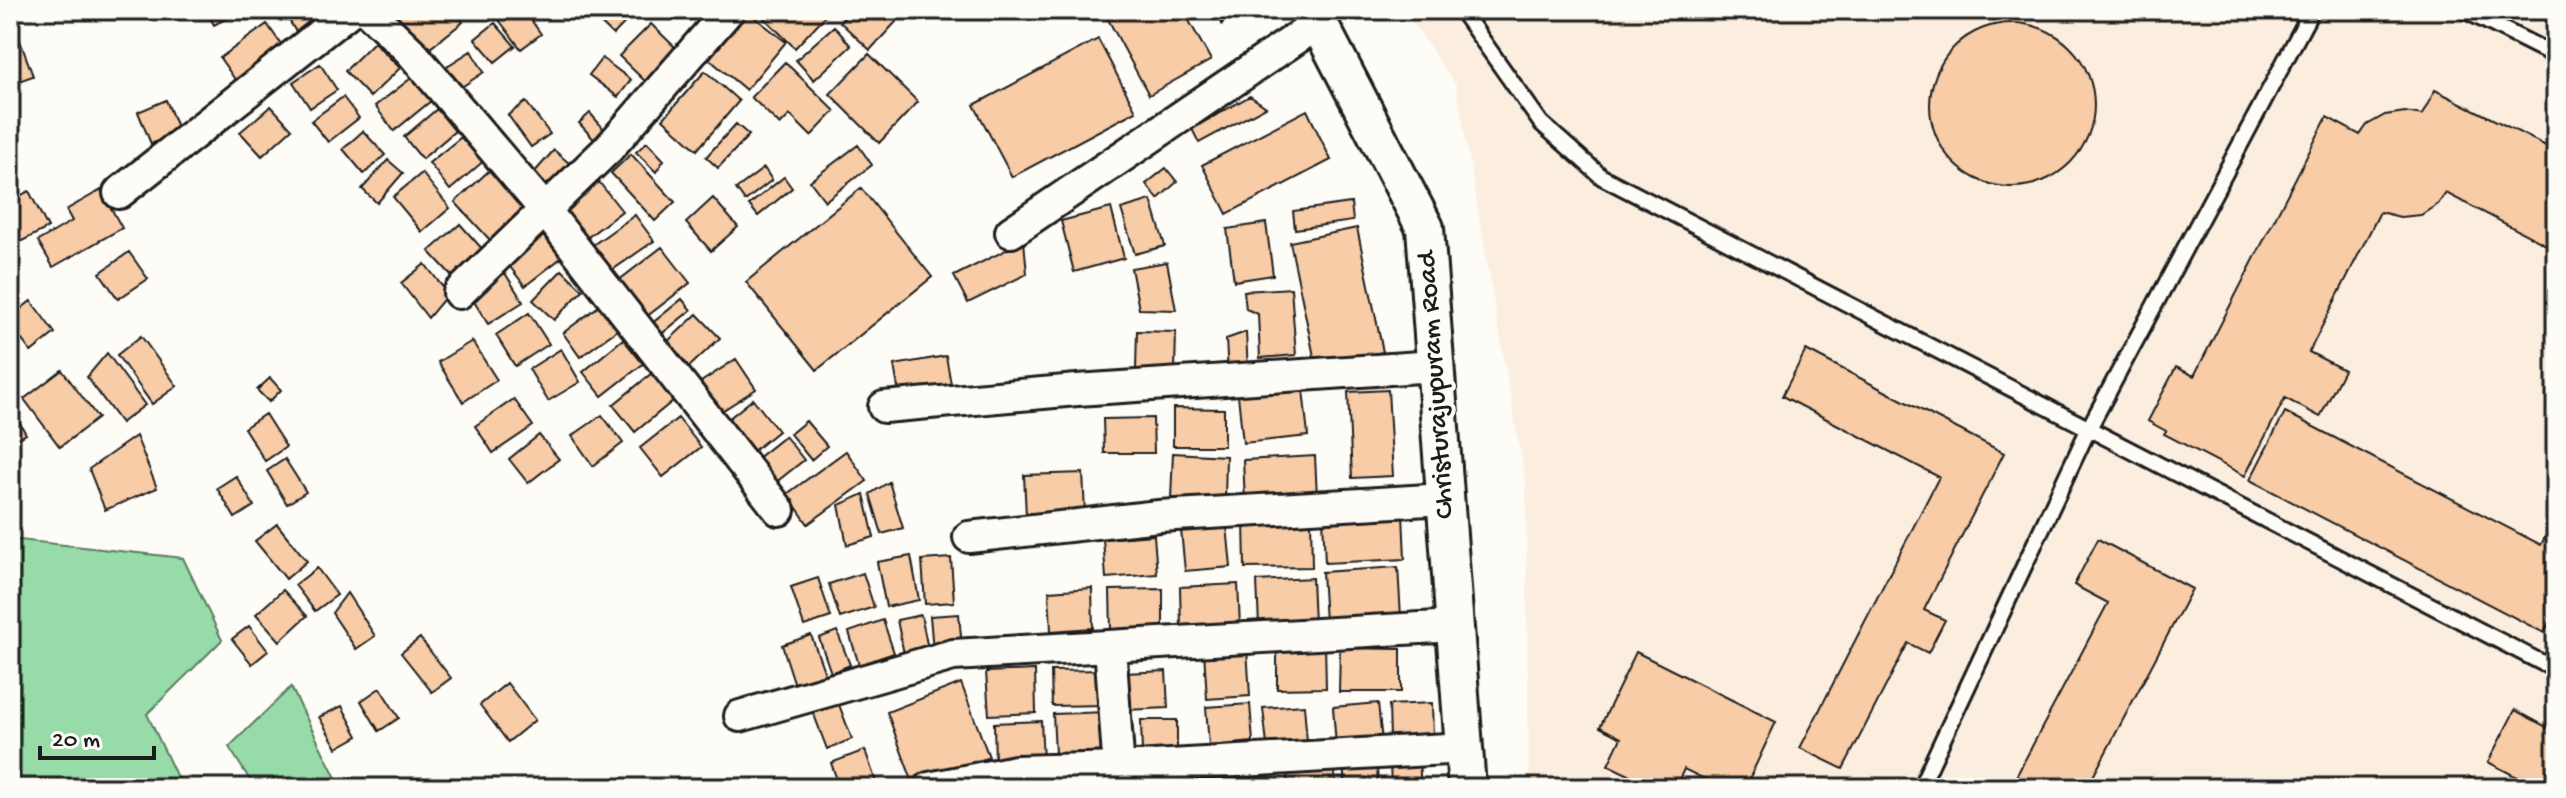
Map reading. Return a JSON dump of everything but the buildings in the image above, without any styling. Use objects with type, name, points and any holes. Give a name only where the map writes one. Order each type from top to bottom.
[{"type":"street","points":[[119,193],[351,10]]},
{"type":"street","points":[[367,10],[411,52],[545,210],[779,510]]},
{"type":"street","points":[[459,293],[609,148],[729,10]]},
{"type":"street","points":[[1011,232],[1315,16]]},
{"type":"street","name":"Christurajupuram Road","points":[[1315,16],[1425,228],[1467,788]]},
{"type":"street","points":[[884,407],[1077,390],[1435,366]]},
{"type":"street","points":[[969,537],[1159,516],[1445,499]]},
{"type":"street","points":[[740,716],[953,655],[1455,626]]},
{"type":"street","points":[[1110,646],[1119,778]]},
{"type":"street","points":[[929,788],[1016,771],[1119,778],[1464,748]]},
{"type":"lane","points":[[1461,10],[1541,123],[1602,177],[2556,670]]},
{"type":"lane","points":[[1920,788],[2088,430],[2312,10]]},
{"type":"lane","points":[[2464,10],[2556,56]]},
{"type":"shaded area","points":[[1404,10],[2556,10],[2556,788],[1529,788],[1526,485],[1456,85]]},
{"type":"green space","points":[[10,539],[183,558],[222,640],[147,714],[182,788],[10,788]]},
{"type":"green space","points":[[291,687],[338,782],[475,781],[483,788],[255,788],[229,747]]}]
